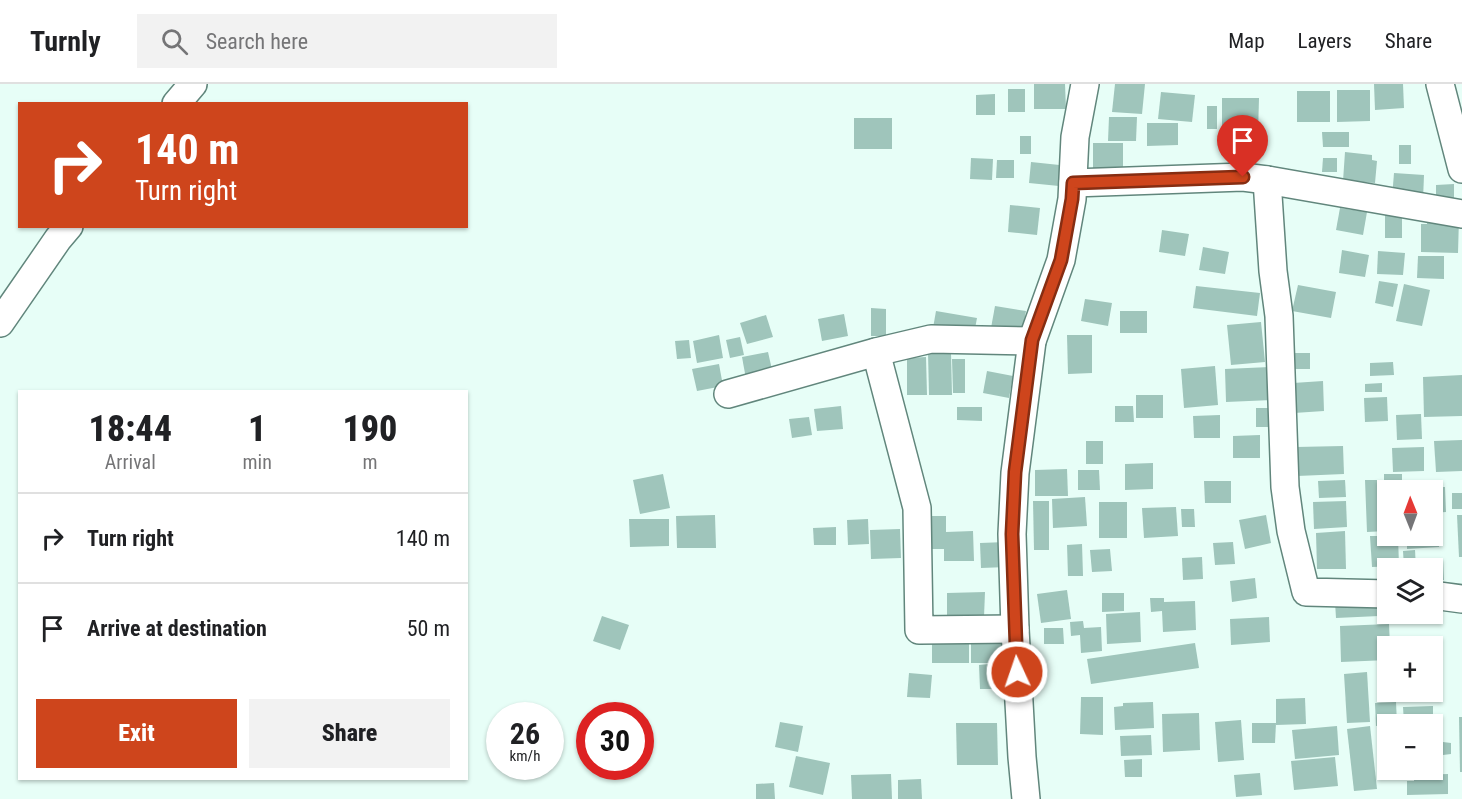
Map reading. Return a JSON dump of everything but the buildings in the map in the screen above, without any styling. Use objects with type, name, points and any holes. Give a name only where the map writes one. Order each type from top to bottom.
[{"type":"street","points":[[178,102],[193,84]]},
{"type":"street","points":[[1026,799],[1015,629],[1012,534],[1015,472],[1032,340],[1061,260],[1072,199],[1075,137],[1085,84]]},
{"type":"street","points":[[1440,84],[1462,169]]},
{"type":"street","points":[[1073,183],[1243,177],[1462,214]]},
{"type":"street","points":[[1267,180],[1273,271],[1279,316],[1285,487],[1291,531],[1306,592],[1377,594]]},
{"type":"street","points":[[0,323],[67,228]]},
{"type":"street","points":[[728,394],[876,352],[931,339],[1032,340]]},
{"type":"street","points":[[876,352],[917,507],[919,630],[1015,629]]},
{"type":"street","points":[[1443,596],[1462,599]]},
{"type":"route","points":[[1017,672],[1012,534],[1015,472],[1032,340],[1061,260],[1073,183],[1243,177]]}]
